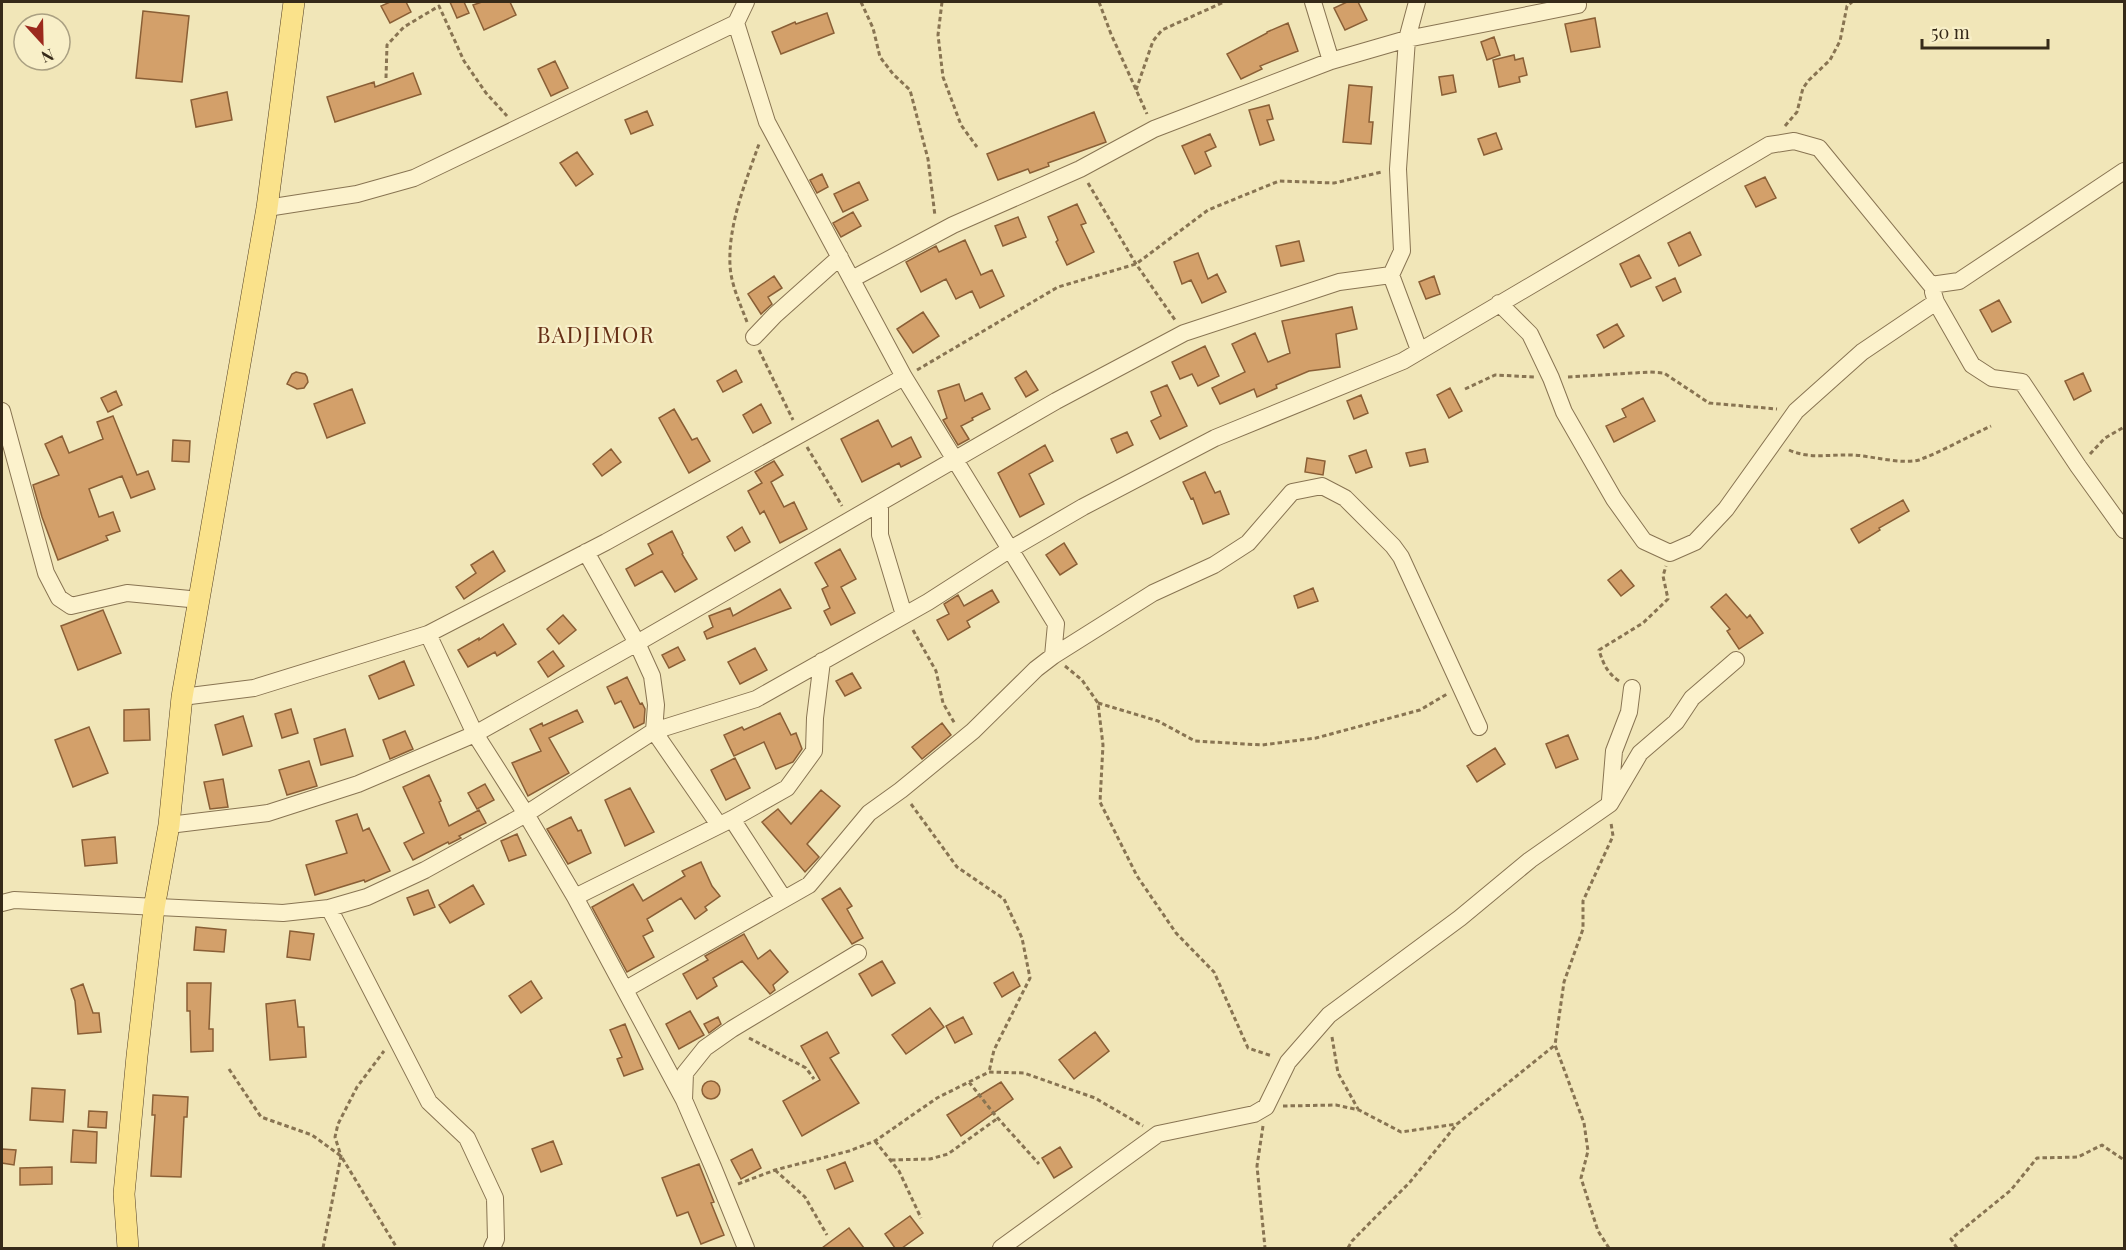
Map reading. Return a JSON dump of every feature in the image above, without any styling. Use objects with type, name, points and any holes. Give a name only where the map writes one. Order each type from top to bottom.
[{"type":"main road","points":[[128,1248],[124,1194],[154,908],[169,825],[182,697],[267,208],[294,2]]},
{"type":"street","points":[[267,208],[357,194],[414,178],[736,23],[746,2]]},
{"type":"street","points":[[1313,2],[1331,61]]},
{"type":"street","points":[[1417,2],[1407,39],[1398,169],[1402,252],[1391,275],[1419,350]]},
{"type":"street","points":[[852,279],[937,233],[1080,169],[1155,129],[1331,61],[1407,39],[1578,5]]},
{"type":"street","points":[[736,23],[767,122],[904,377],[1056,624],[1053,656]]},
{"type":"street","points":[[2,903],[14,900],[283,913],[329,908],[367,897],[406,879],[526,814],[654,731],[756,699],[928,602],[1009,550],[1083,507],[1215,438],[1403,361],[1769,145],[1794,141],[1819,148],[1931,285],[1936,302],[1972,365],[1992,378],[2022,382],[2124,530]]},
{"type":"street","points":[[1931,285],[1959,281],[2124,171]]},
{"type":"street","points":[[754,337],[775,315],[840,257]]},
{"type":"street","points":[[169,825],[268,813],[358,784],[475,734],[637,644],[1056,401],[1184,333],[1339,282],[1391,275]]},
{"type":"street","points":[[1499,303],[1530,334],[1564,412],[1614,499],[1644,541],[1670,553],[1695,542],[1726,509],[1796,411],[1862,352],[1936,302]]},
{"type":"street","points":[[182,697],[254,688],[428,634],[586,552],[904,377]]},
{"type":"street","points":[[2,411],[46,573],[59,598],[71,606],[127,593],[200,600]]},
{"type":"street","points":[[626,989],[809,885],[869,813],[964,738],[1036,669],[1153,593],[1214,565],[1248,543],[1292,492],[1322,486],[1345,498],[1397,551],[1479,727]]},
{"type":"street","points":[[880,503],[880,535],[904,615]]},
{"type":"street","points":[[586,552],[652,676],[656,705],[654,731],[784,899]]},
{"type":"street","points":[[428,634],[475,734],[575,897],[684,1100],[746,1248]]},
{"type":"street","points":[[1000,1248],[1158,1134],[1254,1114],[1266,1107],[1288,1062],[1329,1015],[1460,918],[1530,860],[1610,804],[1640,753],[1676,722],[1692,698],[1736,660]]},
{"type":"street","points":[[575,897],[726,822],[787,788],[814,751],[815,718],[822,661]]},
{"type":"street","points":[[1610,804],[1614,751],[1629,712],[1632,688]]},
{"type":"street","points":[[329,908],[429,1102],[467,1138],[495,1198],[496,1239],[492,1248]]},
{"type":"street","points":[[684,1100],[685,1073],[705,1048],[732,1029],[858,953]]},
{"type":"path","points":[[861,2],[873,28],[880,57],[893,75],[910,90],[928,159],[937,233]]},
{"type":"path","points":[[942,2],[938,35],[943,77],[961,125],[977,147]]},
{"type":"path","points":[[1100,2],[1135,91],[1155,129]]},
{"type":"path","points":[[1135,91],[1153,41],[1162,30],[1224,2]]},
{"type":"path","points":[[1769,145],[1797,112],[1803,88],[1830,60],[1840,41],[1847,6],[1852,2]]},
{"type":"path","points":[[386,78],[387,45],[404,27],[439,6],[464,62],[486,93],[518,128]]},
{"type":"path","points":[[1080,169],[1136,264],[1184,333]]},
{"type":"path","points":[[904,377],[1058,287],[1136,264],[1208,210],[1279,181],[1334,183],[1398,169]]},
{"type":"path","points":[[1465,389],[1495,375],[1551,378],[1650,372],[1664,374],[1709,403],[1796,411]]},
{"type":"path","points":[[1772,443],[1796,454],[1820,457],[1862,455],[1875,459],[1916,461],[1991,426]]},
{"type":"path","points":[[2078,466],[2105,438],[2124,427]]},
{"type":"path","points":[[1632,688],[1611,676],[1602,662],[1599,650],[1643,622],[1668,599],[1663,576],[1670,553]]},
{"type":"path","points":[[904,615],[936,670],[943,703],[964,738]]},
{"type":"path","points":[[1053,656],[1082,680],[1098,703],[1103,745],[1101,802],[1137,876],[1176,933],[1214,972],[1248,1048],[1288,1062]]},
{"type":"path","points":[[1098,703],[1158,721],[1195,741],[1262,745],[1316,738],[1420,710],[1459,686]]},
{"type":"path","points":[[901,790],[957,867],[1004,899],[1022,938],[1030,978],[994,1050],[989,1072]]},
{"type":"path","points":[[1609,1248],[1598,1231],[1581,1178],[1588,1151],[1584,1123],[1555,1045],[1564,982],[1583,930],[1583,901],[1612,836],[1610,804]]},
{"type":"path","points":[[1329,1015],[1338,1073],[1359,1110]]},
{"type":"path","points":[[732,1029],[806,1068],[814,1079]]},
{"type":"path","points":[[394,1036],[357,1086],[338,1124],[335,1137],[340,1155],[397,1248]]},
{"type":"path","points":[[1348,1248],[1352,1241],[1410,1182],[1457,1124],[1555,1045]]},
{"type":"path","points":[[229,1070],[261,1117],[312,1135],[340,1155]]},
{"type":"path","points":[[723,1191],[775,1170],[849,1151],[875,1141],[937,1098],[989,1072],[1024,1073],[1095,1098],[1158,1134]]},
{"type":"path","points":[[969,1082],[998,1119],[1039,1164]]},
{"type":"path","points":[[1265,1248],[1257,1166],[1266,1107],[1336,1105],[1359,1110],[1401,1132],[1457,1124]]},
{"type":"path","points":[[891,1160],[930,1159],[948,1154],[998,1119]]},
{"type":"path","points":[[875,1141],[899,1171],[921,1218]]},
{"type":"path","points":[[1957,1248],[1951,1239],[2011,1190],[2037,1158],[2078,1157],[2102,1145],[2124,1160]]},
{"type":"path","points":[[323,1248],[340,1155]]},
{"type":"path","points":[[775,1170],[805,1197],[827,1235]]},
{"type":"building","points":[[390,2],[406,2],[411,12],[390,23],[381,6]]},
{"type":"building","points":[[450,2],[464,2],[469,13],[457,18]]},
{"type":"building","points":[[482,2],[510,2],[516,15],[484,30],[473,5]]},
{"type":"building","points":[[1347,2],[1358,2],[1367,20],[1345,30],[1334,8]]},
{"type":"building","points":[[143,11],[189,16],[182,82],[136,78]]},
{"type":"building","points":[[827,13],[834,33],[781,54],[772,32],[795,22],[796,24]]},
{"type":"building","points":[[1595,18],[1600,47],[1571,52],[1565,24]]},
{"type":"building","points":[[1288,23],[1298,51],[1260,66],[1262,69],[1241,79],[1227,54]]},
{"type":"building","points":[[1494,37],[1500,55],[1487,60],[1481,42]]},
{"type":"building","points":[[1514,55],[1515,60],[1523,58],[1527,75],[1519,77],[1520,82],[1499,87],[1493,60]]},
{"type":"building","points":[[555,61],[568,88],[551,96],[538,69]]},
{"type":"building","points":[[413,73],[421,94],[335,122],[327,97],[374,82],[375,87]]},
{"type":"building","points":[[1453,75],[1456,92],[1442,95],[1439,77]]},
{"type":"building","points":[[1349,85],[1372,87],[1369,122],[1373,122],[1371,144],[1343,142]]},
{"type":"building","points":[[227,92],[232,120],[196,127],[191,100]]},
{"type":"building","points":[[1269,105],[1273,119],[1267,120],[1274,140],[1260,145],[1249,110]]},
{"type":"building","points":[[647,111],[653,125],[631,134],[625,120]]},
{"type":"building","points":[[1094,112],[1106,142],[1048,163],[1049,166],[1030,173],[1028,169],[998,180],[987,154]]},
{"type":"building","points":[[1496,133],[1502,149],[1484,155],[1478,139]]},
{"type":"building","points":[[1210,134],[1216,147],[1205,152],[1211,166],[1195,174],[1182,146]]},
{"type":"building","points":[[577,152],[593,174],[576,186],[560,163]]},
{"type":"building","points":[[822,174],[828,187],[817,193],[810,180]]},
{"type":"building","points":[[1765,177],[1776,198],[1756,207],[1745,186]]},
{"type":"building","points":[[859,182],[868,200],[843,212],[834,194]]},
{"type":"building","points":[[1077,204],[1086,223],[1081,225],[1094,252],[1067,265],[1048,217]]},
{"type":"building","points":[[853,212],[861,226],[841,237],[833,223]]},
{"type":"building","points":[[1018,217],[1026,237],[1003,246],[995,226]]},
{"type":"building","points":[[1690,232],[1701,255],[1679,266],[1668,243]]},
{"type":"building","points":[[965,240],[981,275],[992,270],[1004,296],[980,308],[972,291],[956,299],[946,279],[921,292],[906,262],[936,246],[939,252]]},
{"type":"building","points":[[1299,241],[1304,261],[1281,266],[1276,246]]},
{"type":"building","points":[[1198,253],[1208,279],[1217,274],[1226,292],[1202,303],[1191,280],[1182,284],[1174,262]]},
{"type":"building","points":[[1639,255],[1651,278],[1631,287],[1620,264]]},
{"type":"building","points":[[774,276],[782,288],[768,297],[772,304],[761,314],[748,294]]},
{"type":"building","points":[[1434,276],[1440,294],[1426,299],[1419,282]]},
{"type":"building","points":[[1675,278],[1681,292],[1663,301],[1656,287]]},
{"type":"building","points":[[1999,300],[2011,322],[1992,332],[1980,310]]},
{"type":"building","points":[[1352,307],[1357,329],[1336,334],[1340,367],[1309,371],[1276,385],[1277,388],[1257,397],[1254,389],[1220,404],[1212,388],[1245,372],[1232,344],[1255,333],[1268,362],[1290,353],[1282,321]]},
{"type":"building","points":[[923,312],[939,336],[913,353],[897,329]]},
{"type":"building","points":[[1617,324],[1624,336],[1604,348],[1597,335]]},
{"type":"building","points":[[1205,346],[1219,376],[1198,386],[1192,374],[1180,379],[1172,362]]},
{"type":"building","points":[[736,370],[742,382],[723,392],[717,381]]},
{"type":"building","points":[[1026,371],[1038,390],[1026,397],[1015,378]]},
{"type":"building","points":[[296,372],[305,374],[307,377],[308,382],[304,388],[297,389],[287,384],[292,374]]},
{"type":"building","points":[[2083,373],[2091,391],[2074,400],[2065,381]]},
{"type":"building","points":[[959,384],[965,401],[982,393],[990,409],[961,426],[969,439],[958,445],[943,420],[947,418],[938,391]]},
{"type":"building","points":[[1167,385],[1187,426],[1160,439],[1151,421],[1161,416],[1151,392]]},
{"type":"building","points":[[1450,388],[1462,411],[1449,418],[1437,395]]},
{"type":"building","points":[[352,389],[365,423],[327,438],[314,404]]},
{"type":"building","points":[[116,391],[122,405],[108,412],[101,398]]},
{"type":"building","points":[[1361,395],[1368,413],[1354,419],[1347,401]]},
{"type":"building","points":[[1643,398],[1655,421],[1614,442],[1606,426],[1626,417],[1622,409]]},
{"type":"building","points":[[761,404],[771,423],[753,433],[743,415]]},
{"type":"building","points":[[674,409],[692,440],[697,438],[710,461],[689,473],[659,418]]},
{"type":"building","points":[[113,416],[137,475],[148,471],[155,489],[131,498],[122,476],[89,489],[99,517],[113,512],[120,531],[106,536],[108,540],[58,560],[33,485],[59,475],[45,444],[62,436],[69,453],[103,439],[97,422]]},
{"type":"building","points":[[878,420],[892,447],[911,437],[921,457],[901,467],[899,463],[862,482],[841,439]]},
{"type":"building","points":[[1127,432],[1133,445],[1117,453],[1111,439]]},
{"type":"building","points":[[173,440],[190,441],[189,462],[172,461]]},
{"type":"building","points":[[1045,445],[1053,461],[1029,474],[1044,504],[1020,517],[998,473]]},
{"type":"building","points":[[611,449],[621,462],[602,476],[593,464]]},
{"type":"building","points":[[1425,449],[1428,462],[1410,466],[1406,453]]},
{"type":"building","points":[[1366,450],[1372,467],[1356,473],[1349,456]]},
{"type":"building","points":[[1307,458],[1325,461],[1323,475],[1305,472]]},
{"type":"building","points":[[774,461],[783,475],[771,482],[784,507],[794,502],[807,529],[780,543],[764,511],[760,514],[748,491],[762,483],[755,472]]},
{"type":"building","points":[[1205,472],[1215,493],[1220,491],[1229,514],[1203,524],[1193,498],[1191,499],[1183,482]]},
{"type":"building","points":[[1903,500],[1909,511],[1879,528],[1880,530],[1859,543],[1851,529]]},
{"type":"building","points":[[742,527],[750,542],[735,551],[727,537]]},
{"type":"building","points":[[672,531],[697,579],[675,592],[662,571],[635,586],[626,569],[653,554],[648,544]]},
{"type":"building","points":[[1064,543],[1077,564],[1060,575],[1046,555]]},
{"type":"building","points":[[840,549],[856,579],[841,587],[855,613],[831,625],[824,611],[830,608],[822,589],[828,586],[815,563]]},
{"type":"building","points":[[493,551],[505,571],[464,599],[456,587],[476,573],[471,565]]},
{"type":"building","points":[[1621,570],[1634,586],[1621,596],[1608,580]]},
{"type":"building","points":[[1313,588],[1318,601],[1298,608],[1294,596]]},
{"type":"building","points":[[780,589],[791,608],[707,639],[704,632],[713,627],[709,616],[730,608],[733,616]]},
{"type":"building","points":[[992,590],[999,602],[967,621],[970,627],[948,640],[937,620],[949,614],[944,604],[958,595],[964,606]]},
{"type":"building","points":[[1726,594],[1747,618],[1750,615],[1763,633],[1739,649],[1727,631],[1730,629],[1711,607]]},
{"type":"building","points":[[103,610],[121,653],[78,670],[61,626]]},
{"type":"building","points":[[563,615],[576,630],[559,644],[547,629]]},
{"type":"building","points":[[503,624],[516,644],[497,656],[495,652],[468,667],[458,650],[479,638],[479,640]]},
{"type":"building","points":[[678,647],[685,660],[669,668],[662,655]]},
{"type":"building","points":[[755,648],[767,670],[740,684],[728,662]]},
{"type":"building","points":[[553,651],[564,666],[548,677],[538,662]]},
{"type":"building","points":[[404,661],[414,685],[379,699],[369,676]]},
{"type":"building","points":[[852,673],[861,688],[845,696],[836,681]]},
{"type":"building","points":[[627,677],[640,704],[642,703],[645,709],[644,723],[634,728],[621,701],[615,704],[607,687]]},
{"type":"building","points":[[149,709],[150,740],[124,741],[124,710]]},
{"type":"building","points":[[291,709],[298,733],[282,738],[275,714]]},
{"type":"building","points":[[577,710],[583,722],[549,738],[569,773],[528,796],[512,763],[541,751],[530,729],[542,723],[543,726]]},
{"type":"building","points":[[780,713],[791,735],[796,733],[802,749],[793,762],[776,769],[764,742],[734,756],[724,735],[742,727],[744,730]]},
{"type":"building","points":[[243,716],[252,746],[223,755],[215,725]]},
{"type":"building","points":[[942,723],[951,735],[922,759],[912,747]]},
{"type":"building","points":[[89,727],[108,773],[73,787],[55,740]]},
{"type":"building","points":[[345,729],[353,756],[321,765],[314,739]]},
{"type":"building","points":[[405,731],[413,749],[390,759],[383,740]]},
{"type":"building","points":[[1568,735],[1578,759],[1556,768],[1546,744]]},
{"type":"building","points":[[1495,748],[1505,764],[1477,782],[1467,766]]},
{"type":"building","points":[[735,758],[750,788],[726,800],[711,770]]},
{"type":"building","points":[[309,761],[317,786],[287,795],[279,770]]},
{"type":"building","points":[[429,775],[449,826],[479,810],[486,823],[459,836],[461,838],[413,860],[404,843],[424,833],[403,787]]},
{"type":"building","points":[[223,779],[228,807],[210,809],[204,782]]},
{"type":"building","points":[[485,784],[494,800],[477,809],[468,793]]},
{"type":"building","points":[[630,788],[654,832],[625,846],[605,800]]},
{"type":"building","points":[[821,790],[840,806],[807,844],[819,857],[805,872],[762,822],[778,809],[791,824]]},
{"type":"building","points":[[357,814],[363,831],[369,828],[390,871],[365,882],[364,880],[315,895],[306,865],[347,853],[336,821]]},
{"type":"building","points":[[571,817],[578,831],[581,830],[591,853],[568,864],[547,829]]},
{"type":"building","points":[[517,834],[526,855],[509,861],[501,841]]},
{"type":"building","points":[[115,837],[117,863],[85,866],[82,840]]},
{"type":"building","points":[[701,862],[712,886],[720,896],[705,907],[707,910],[695,919],[681,898],[647,919],[653,931],[643,936],[654,957],[627,972],[592,907],[633,884],[643,901],[685,876],[682,871]]},
{"type":"building","points":[[473,885],[484,904],[450,923],[439,905]]},
{"type":"building","points":[[840,888],[852,906],[847,909],[863,938],[852,944],[822,899]]},
{"type":"building","points":[[428,890],[435,907],[414,915],[407,898]]},
{"type":"building","points":[[196,927],[226,930],[224,952],[194,950]]},
{"type":"building","points":[[290,931],[314,934],[310,960],[287,957]]},
{"type":"building","points":[[744,934],[758,959],[770,950],[788,972],[773,985],[775,990],[770,994],[742,961],[713,978],[717,986],[697,999],[683,974],[708,960],[705,956]]},
{"type":"building","points":[[882,961],[895,983],[872,996],[859,974]]},
{"type":"building","points":[[1013,972],[1020,986],[1002,997],[994,983]]},
{"type":"building","points":[[531,981],[542,998],[521,1013],[509,996]]},
{"type":"building","points":[[187,983],[211,983],[209,1029],[213,1029],[213,1051],[191,1052]]},
{"type":"building","points":[[83,984],[93,1013],[99,1013],[101,1032],[78,1034],[75,1001],[71,989]]},
{"type":"building","points":[[295,1000],[298,1027],[304,1027],[306,1057],[270,1060],[266,1004]]},
{"type":"building","points":[[930,1008],[944,1027],[906,1054],[892,1035]]},
{"type":"building","points":[[690,1011],[704,1035],[679,1049],[666,1024]]},
{"type":"building","points":[[718,1017],[721,1024],[709,1033],[704,1024]]},
{"type":"building","points":[[963,1017],[972,1034],[955,1043],[946,1026]]},
{"type":"building","points":[[625,1024],[643,1069],[624,1076],[617,1059],[622,1057],[610,1030]]},
{"type":"building","points":[[827,1032],[839,1053],[830,1058],[859,1103],[802,1136],[783,1101],[820,1080],[801,1046]]},
{"type":"building","points":[[1095,1032],[1109,1051],[1074,1079],[1059,1060]]},
{"type":"building","points":[[711,1081],[717,1084],[720,1090],[717,1096],[711,1099],[705,1096],[702,1090],[705,1084]]},
{"type":"building","points":[[1001,1082],[1013,1099],[961,1136],[947,1115]]},
{"type":"building","points":[[32,1088],[65,1090],[63,1122],[30,1120]]},
{"type":"building","points":[[153,1095],[188,1097],[187,1117],[184,1117],[181,1177],[151,1176],[155,1115],[152,1115]]},
{"type":"building","points":[[89,1111],[107,1112],[106,1128],[88,1127]]},
{"type":"building","points":[[73,1130],[97,1132],[96,1163],[71,1162]]},
{"type":"building","points":[[553,1141],[562,1164],[541,1172],[532,1149]]},
{"type":"building","points":[[1060,1147],[1072,1167],[1054,1178],[1042,1158]]},
{"type":"building","points":[[2,1149],[16,1150],[14,1165],[2,1163]]},
{"type":"building","points":[[752,1149],[761,1168],[741,1179],[731,1160]]},
{"type":"building","points":[[845,1162],[853,1181],[835,1189],[827,1170]]},
{"type":"building","points":[[699,1164],[724,1235],[701,1244],[688,1212],[677,1216],[662,1178]]},
{"type":"building","points":[[52,1167],[52,1184],[20,1185],[20,1168]]},
{"type":"building","points":[[910,1216],[923,1233],[902,1248],[895,1248],[885,1234]]},
{"type":"building","points":[[849,1228],[864,1248],[822,1248]]},
{"type":"district","name":"BADJIMOR","points":[[596,335]]}]
